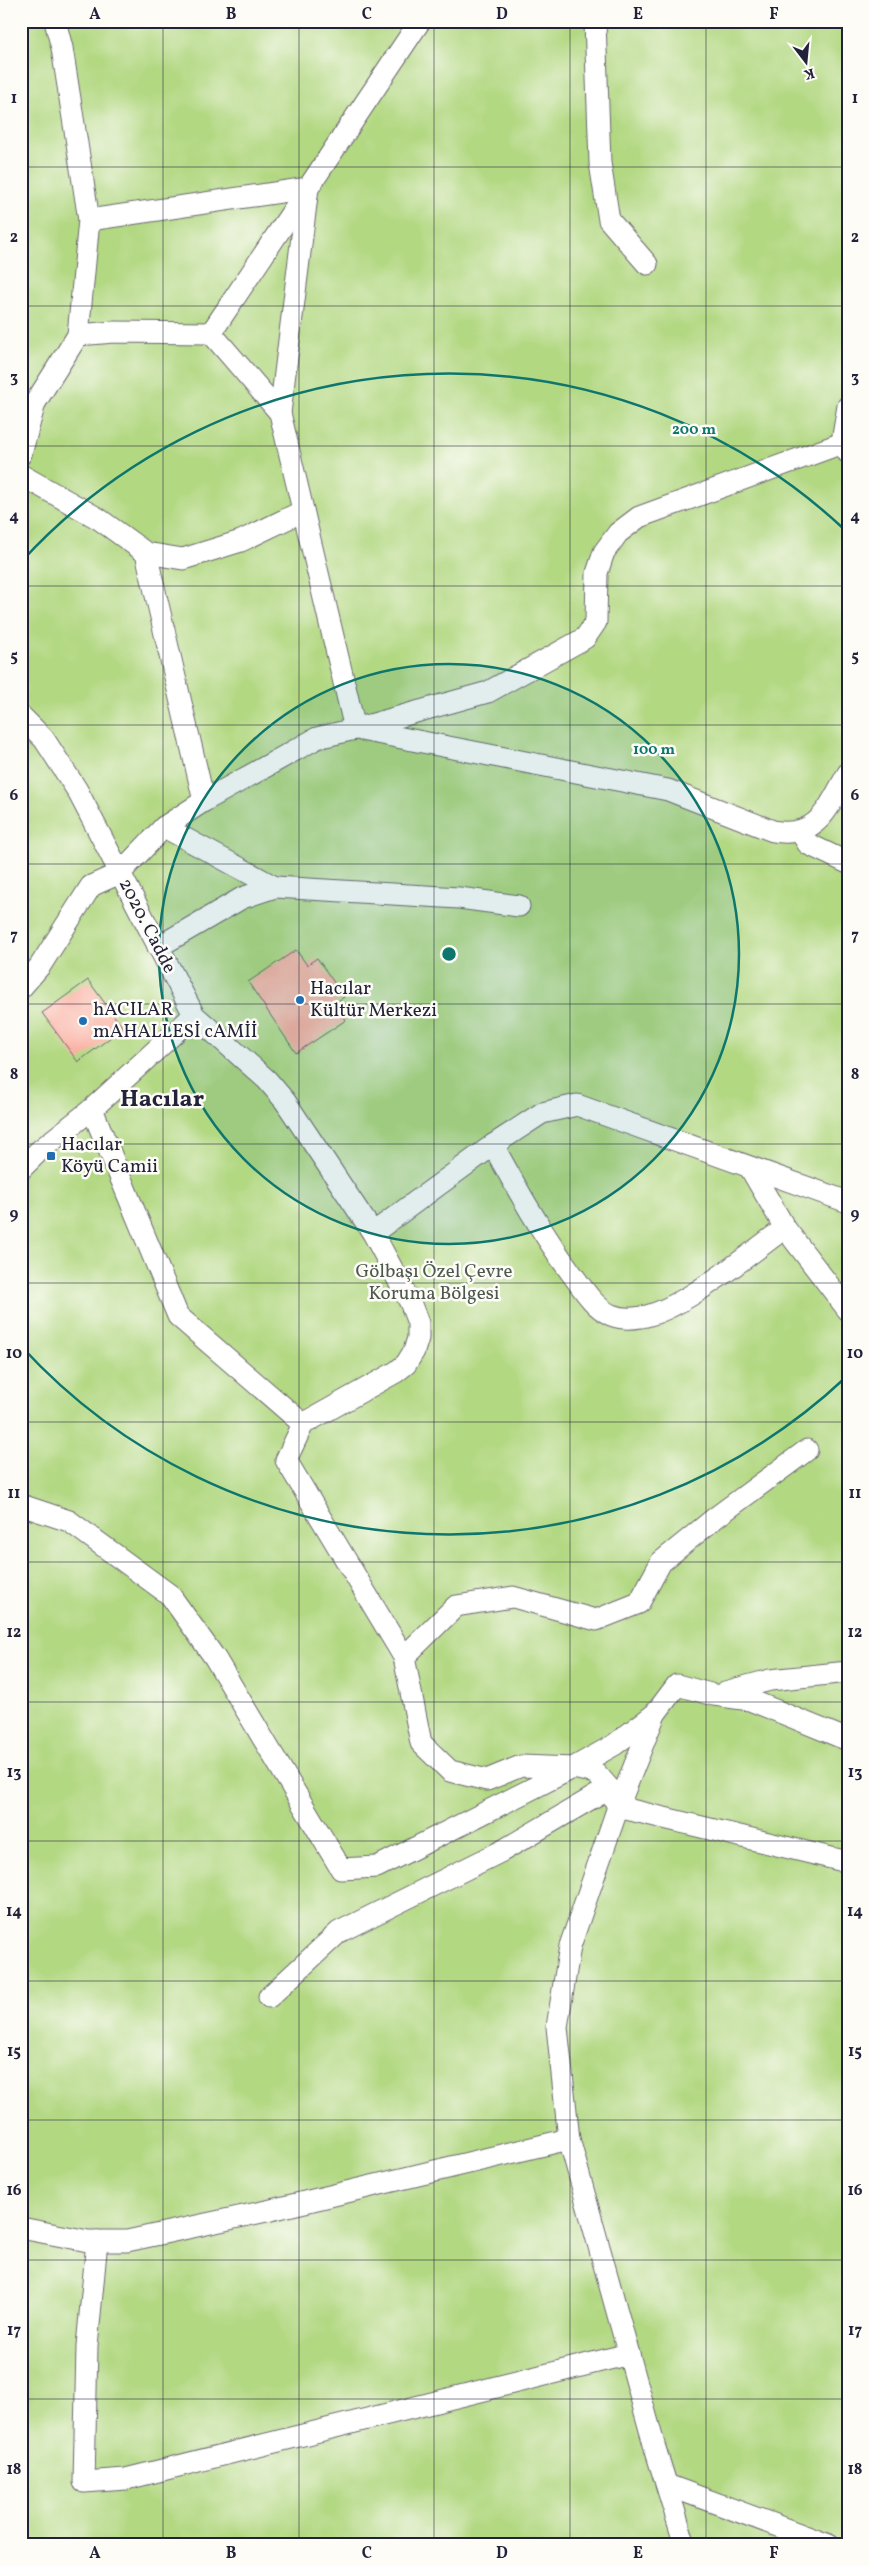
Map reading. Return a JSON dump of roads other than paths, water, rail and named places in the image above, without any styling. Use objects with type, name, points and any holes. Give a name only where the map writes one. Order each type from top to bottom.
[{"type":"street","points":[[21,454],[28,401],[78,335],[88,220],[62,48],[55,21]]},
{"type":"street","points":[[211,332],[420,21]]},
{"type":"street","points":[[595,21],[600,163],[609,220],[646,264]]},
{"type":"street","points":[[88,220],[308,188]]},
{"type":"street","points":[[308,188],[280,412],[356,729]]},
{"type":"street","points":[[78,335],[114,332],[211,332],[280,412]]},
{"type":"street","points":[[21,988],[40,966],[91,886],[120,873],[164,827],[317,738],[488,692],[585,638],[596,622],[597,574],[604,552],[618,533],[639,517],[846,446],[848,406]]},
{"type":"street","points":[[21,475],[99,519],[146,553],[183,559],[241,541],[303,511]]},
{"type":"street","points":[[146,553],[204,802]]},
{"type":"street","name":"2020. Cadde","points":[[21,716],[32,726],[56,757],[77,790],[194,1015],[267,1080],[285,1101],[373,1233],[410,1302],[418,1323],[418,1338],[414,1352],[406,1364],[303,1424]]},
{"type":"street","points":[[356,729],[668,790],[773,831],[786,833],[810,827],[821,818],[848,773]]},
{"type":"street","points":[[164,827],[275,887]]},
{"type":"street","points":[[800,831],[808,844],[848,863]]},
{"type":"street","points":[[158,946],[242,898],[275,887],[459,898],[519,906]]},
{"type":"street","points":[[21,1169],[39,1151],[92,1109],[194,1015]]},
{"type":"street","points":[[373,1233],[493,1145],[542,1113],[577,1105],[848,1202]]},
{"type":"street","points":[[92,1109],[178,1316],[303,1424],[286,1460],[404,1657],[421,1743],[450,1771],[487,1780],[521,1766],[573,1768],[596,1773],[609,1788],[618,1807]]},
{"type":"street","points":[[493,1145],[542,1233],[591,1300],[610,1314],[623,1318],[642,1317],[662,1310],[692,1294],[785,1228]]},
{"type":"street","points":[[750,1168],[785,1228],[848,1310]]},
{"type":"street","points":[[404,1657],[456,1606],[513,1597],[596,1620],[638,1603],[661,1562],[714,1518],[807,1450]]},
{"type":"street","points":[[21,1505],[69,1521],[170,1595],[215,1658],[341,1869],[377,1868],[573,1768],[614,1744],[655,1714]]},
{"type":"street","points":[[714,1695],[770,1680],[848,1672]]},
{"type":"street","points":[[685,2545],[569,2139],[558,2027],[570,1946],[618,1807],[655,1714],[677,1684],[714,1695],[750,1700],[848,1740]]},
{"type":"street","points":[[268,1997],[339,1932],[502,1851],[609,1788]]},
{"type":"street","points":[[618,1807],[848,1862]]},
{"type":"street","points":[[21,2228],[88,2242],[127,2241],[569,2139]]},
{"type":"street","points":[[97,2241],[87,2346],[84,2482],[126,2480],[629,2354]]},
{"type":"street","points":[[667,2485],[829,2545]]},
{"type":"place","name":"Hacılar Kültür Merkezi","points":[[300,1000]]},
{"type":"place","name":"hACILAR mAHALLESİ cAMİİ","points":[[83,1021]]},
{"type":"place","name":"Hacılar Köyü Camii","points":[[51,1156]]},
{"type":"district","name":"Hacılar","points":[[162,1100]]},
{"type":"park label","name":"Gölbaşı Özel Çevre Koruma Bölgesi","points":[[434,1283]]}]
